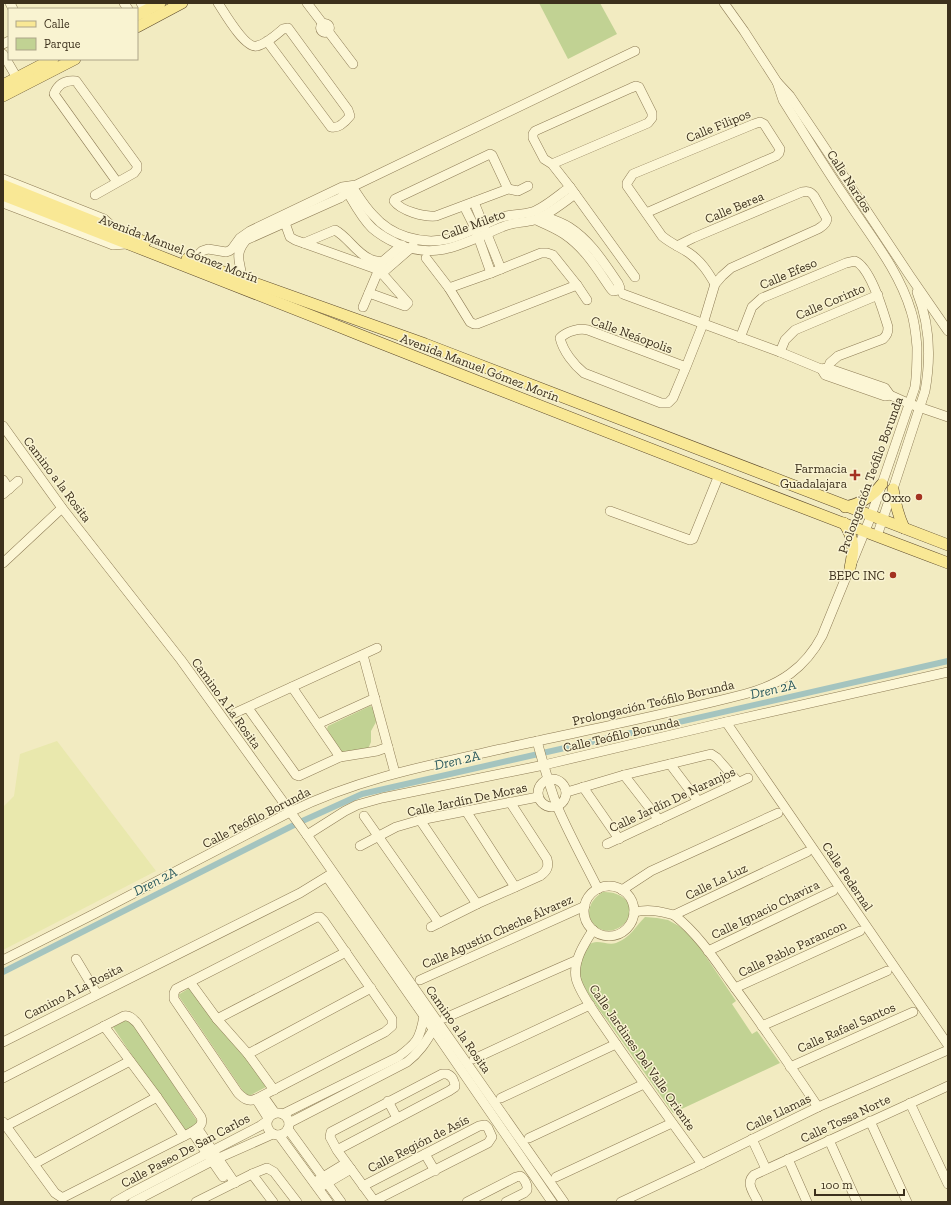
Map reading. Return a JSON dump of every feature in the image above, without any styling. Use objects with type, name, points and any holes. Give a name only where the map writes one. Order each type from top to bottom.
[{"type":"main road","points":[[138,24],[143,12],[160,3]]},
{"type":"main road","points":[[143,12],[182,3]]},
{"type":"main road","points":[[3,85],[17,78],[72,60]]},
{"type":"main road","points":[[3,96],[53,67]]},
{"type":"main road","name":"Avenida Manuel Gómez Morín","points":[[3,185],[25,199],[128,243],[240,283],[425,344],[948,546]]},
{"type":"main road","name":"Avenida Manuel Gómez Morín","points":[[3,195],[25,199],[118,231],[192,261],[240,283],[720,475],[844,524],[948,562]]},
{"type":"main road","points":[[845,507],[866,500],[882,483]]},
{"type":"main road","points":[[894,487],[898,515],[904,528]]},
{"type":"main road","points":[[844,524],[851,533],[852,557],[850,568]]},
{"type":"street","points":[[218,3],[237,28]]},
{"type":"street","points":[[223,3],[242,39],[250,45],[256,47],[283,29],[288,28],[348,110],[350,116],[337,127],[333,128],[328,124],[267,41]]},
{"type":"street","points":[[308,3],[352,64]]},
{"type":"street","name":"Calle Nardos","points":[[724,3],[777,82],[790,96],[910,276]]},
{"type":"street","points":[[240,283],[239,252],[241,246],[246,240],[340,198],[352,189],[635,51]]},
{"type":"street","points":[[3,54],[17,78]]},
{"type":"street","points":[[53,67],[66,81]]},
{"type":"street","points":[[53,67],[58,87]]},
{"type":"street","points":[[95,196],[134,173],[137,170],[137,165],[76,81],[66,81],[58,87],[54,94],[118,182]]},
{"type":"street","name":"Calle Nardos","points":[[777,82],[783,100],[889,263],[905,293]]},
{"type":"street","points":[[552,164],[648,123],[652,118],[652,113],[639,87],[636,86],[630,88],[535,131],[533,134],[533,138],[544,159],[552,164],[573,191],[635,277]]},
{"type":"street","name":"Calle Filipos","points":[[760,122],[767,128],[780,149],[779,153],[772,159],[646,213],[628,186],[628,180],[633,174],[760,122]]},
{"type":"street","points":[[508,189],[498,166],[490,154],[394,200],[396,204],[408,210],[419,215],[430,217],[508,189],[518,191],[528,186]]},
{"type":"street","points":[[3,179],[104,219],[118,231]]},
{"type":"street","points":[[192,261],[202,251],[208,249],[226,252],[229,251],[240,238],[250,231],[342,187],[352,189]]},
{"type":"street","name":"Calle Mileto","points":[[352,189],[373,216],[413,244]]},
{"type":"street","name":"Calle Mileto","points":[[352,189],[363,217],[373,228],[390,240],[402,245],[448,239],[508,224],[540,218],[573,191]]},
{"type":"street","name":"Calle Mileto","points":[[481,231],[510,215],[532,212],[573,191]]},
{"type":"street","name":"Calle Berea","points":[[677,246],[802,192],[807,191],[811,193],[828,219],[827,222],[818,229],[731,268],[715,284]]},
{"type":"street","points":[[3,202],[108,243],[128,243]]},
{"type":"street","points":[[474,202],[491,273]]},
{"type":"street","points":[[464,206],[481,231],[501,269]]},
{"type":"street","points":[[646,213],[662,236],[697,259],[715,284],[703,324],[686,367]]},
{"type":"street","points":[[540,218],[568,226],[584,239],[618,283],[620,288],[613,291],[583,250],[573,240],[540,218]]},
{"type":"street","points":[[285,223],[290,237],[381,269]]},
{"type":"street","points":[[304,243],[335,230],[341,233],[381,269],[408,303],[405,306],[369,293]]},
{"type":"street","points":[[381,269],[413,244]]},
{"type":"street","points":[[364,307],[381,269],[402,245]]},
{"type":"street","points":[[449,288],[541,253],[547,253],[552,255],[577,285],[587,300]]},
{"type":"street","points":[[426,258],[449,288],[470,322],[474,324],[577,285]]},
{"type":"street","name":"Calle Efeso","points":[[740,338],[752,307],[762,298],[846,263],[855,261],[862,266],[878,295]]},
{"type":"street","points":[[910,276],[948,330]]},
{"type":"street","name":"Prolongación Teófilo Borunda","points":[[877,536],[920,407],[928,376],[928,340],[923,309],[910,276]]},
{"type":"street","name":"Prolongación Teófilo Borunda","points":[[537,743],[725,700],[756,691],[778,682],[803,664],[822,636],[865,532],[915,387],[917,359],[914,325],[912,312],[905,293]]},
{"type":"street","points":[[623,294],[780,352],[824,371],[850,380],[885,388],[890,394],[910,404],[948,417]]},
{"type":"street","points":[[824,371],[833,359],[838,356],[886,336],[888,327],[878,295]]},
{"type":"street","name":"Calle Corinto","points":[[780,352],[785,340],[795,330],[878,295]]},
{"type":"street","name":"Calle Neáopolis","points":[[580,329],[588,330],[686,367],[673,398],[668,403],[661,403],[584,373],[564,349],[560,338],[564,334],[580,329]]},
{"type":"street","name":"Camino a la Rosita","points":[[3,428],[92,546]]},
{"type":"street","points":[[610,511],[690,540],[693,538],[720,475]]},
{"type":"street","points":[[3,480],[6,492],[18,481]]},
{"type":"street","points":[[882,483],[894,487]]},
{"type":"street","points":[[3,563],[62,508]]},
{"type":"street","name":"Camino A La Rosita","points":[[92,546],[181,660],[292,815],[304,832],[329,875],[424,1016]]},
{"type":"street","points":[[235,714],[377,648]]},
{"type":"street","points":[[363,655],[395,773]]},
{"type":"street","name":"Calle Teófilo Borunda","points":[[304,832],[356,805],[382,798],[948,672]]},
{"type":"street","points":[[292,687],[340,757]]},
{"type":"street","points":[[318,724],[375,698]]},
{"type":"street","points":[[248,708],[296,775],[299,776],[340,757],[377,751],[388,747]]},
{"type":"street","name":"Calle Pedernal","points":[[726,722],[948,1045]]},
{"type":"street","points":[[537,743],[548,780],[558,806],[598,889]]},
{"type":"street","name":"Calle Teófilo Borunda","points":[[3,960],[292,815],[304,805],[360,783],[395,773],[537,743]]},
{"type":"street","points":[[567,792],[624,775],[708,754],[713,755],[738,782]]},
{"type":"street","points":[[670,764],[698,801]]},
{"type":"street","points":[[624,775],[659,820]]},
{"type":"street","name":"Calle Jardín De Naranjos","points":[[607,844],[748,778]]},
{"type":"street","points":[[553,779],[558,780],[565,787],[567,792],[564,801],[558,806],[552,808],[547,807],[540,802],[538,797],[539,788],[541,785],[548,780],[553,779]]},
{"type":"street","points":[[583,787],[619,839]]},
{"type":"street","name":"Calle Jardín De Moras","points":[[360,846],[396,827],[420,820],[538,797]]},
{"type":"street","points":[[364,816],[435,925],[476,904],[540,876],[548,869],[549,864],[547,859],[510,802]]},
{"type":"street","points":[[466,810],[515,887]]},
{"type":"street","points":[[622,890],[651,871],[778,813]]},
{"type":"street","points":[[420,820],[476,904]]},
{"type":"street","name":"Calle La Luz","points":[[634,912],[646,910],[659,911],[674,915],[807,852]]},
{"type":"street","name":"Camino a la Rosita","points":[[329,875],[443,1028],[564,1202]]},
{"type":"street","name":"Camino A La Rosita","points":[[3,1042],[300,893],[329,875]]},
{"type":"street","points":[[610,886],[622,890],[631,899],[633,905],[634,912],[628,926],[623,932],[608,936],[593,930],[585,919],[584,906],[587,899],[598,889],[610,886]]},
{"type":"street","name":"Calle Ignacio Chavira","points":[[708,951],[833,891]]},
{"type":"street","name":"Calle Agustín Cheche Álvarez","points":[[420,980],[584,906]]},
{"type":"street","points":[[674,915],[693,932],[708,951],[818,1107]]},
{"type":"street","points":[[317,917],[324,921],[346,952],[392,1019],[392,1026],[390,1029],[260,1098],[251,1101],[246,1100],[238,1093],[174,999],[176,989],[317,917]]},
{"type":"street","points":[[446,1018],[577,960],[593,930]]},
{"type":"street","name":"Calle Pablo Parancon","points":[[735,988],[860,931]]},
{"type":"street","points":[[217,1019],[346,952]]},
{"type":"street","points":[[76,959],[97,994]]},
{"type":"street","name":"Calle Jardines Del Valle Oriente","points":[[577,960],[575,971],[578,986],[616,1044],[702,1164]]},
{"type":"street","points":[[762,1026],[887,971]]},
{"type":"street","points":[[190,982],[217,1019],[248,1054],[274,1090]]},
{"type":"street","points":[[248,1054],[371,988]]},
{"type":"street","points":[[474,1059],[590,1005]]},
{"type":"street","name":"Calle Rafael Santos","points":[[790,1067],[912,1012]]},
{"type":"street","points":[[3,1078],[124,1016],[127,1016],[137,1023],[201,1117],[202,1123],[191,1132],[68,1196],[61,1197],[55,1192],[5,1124],[130,1061]]},
{"type":"street","name":"Camino a la Rosita","points":[[424,1016],[552,1202]]},
{"type":"street","name":"Calle Paseo De San Carlos","points":[[128,1200],[213,1156],[273,1116],[398,1057],[412,1047],[418,1040],[424,1016]]},
{"type":"street","points":[[104,1026],[157,1097],[213,1156],[232,1184]]},
{"type":"street","points":[[276,1134],[285,1132],[288,1126],[415,1057],[434,1030]]},
{"type":"street","points":[[501,1098],[616,1044]]},
{"type":"street","name":"Calle Llamas","points":[[621,1202],[818,1107],[948,1050]]},
{"type":"street","points":[[442,1074],[451,1076],[455,1084],[452,1089],[397,1118],[337,1150],[330,1138],[331,1132],[388,1101],[442,1074]]},
{"type":"street","points":[[529,1138],[644,1084]]},
{"type":"street","name":"Calle Tossa Norte","points":[[758,1202],[749,1182],[750,1178],[754,1175],[948,1086]]},
{"type":"street","points":[[34,1164],[157,1097]]},
{"type":"street","points":[[260,1098],[273,1116]]},
{"type":"street","points":[[388,1101],[397,1118]]},
{"type":"street","points":[[910,1103],[948,1183]]},
{"type":"street","points":[[273,1116],[286,1116],[288,1126],[341,1202]]},
{"type":"street","points":[[273,1116],[268,1128],[276,1134],[328,1202]]},
{"type":"street","points":[[870,1121],[907,1202]]},
{"type":"street","points":[[556,1177],[672,1123]]},
{"type":"street","name":"Calle Región de Asís","points":[[363,1186],[479,1126],[485,1125],[492,1139],[488,1143],[435,1171]]},
{"type":"street","name":"Calle Paseo De San Carlos","points":[[213,1156],[276,1134]]},
{"type":"street","points":[[752,1139],[766,1169]]},
{"type":"street","points":[[829,1140],[857,1202]]},
{"type":"street","name":"Calle Región de Asís","points":[[337,1150],[374,1202]]},
{"type":"street","points":[[374,1202],[435,1171],[425,1154]]},
{"type":"street","points":[[788,1159],[808,1202]]},
{"type":"street","name":"Calle Región de Asís","points":[[316,1186],[348,1166]]},
{"type":"street","points":[[196,1202],[252,1174],[264,1169],[270,1169],[297,1202]]},
{"type":"street","points":[[252,1174],[273,1202]]},
{"type":"street","points":[[467,1202],[520,1176],[523,1178],[528,1188],[527,1190],[506,1202]]},
{"type":"street","points":[[212,1194],[218,1202]]},
{"type":"shaded area","points":[[57,741],[156,871],[3,950],[3,807],[14,796],[20,754]]},
{"type":"green space","points":[[539,3],[600,3],[617,34],[568,59]]},
{"type":"green space","points":[[370,706],[374,708],[376,722],[371,731],[371,742],[368,749],[344,753],[340,751],[327,729],[328,726]]},
{"type":"green space","points":[[603,892],[615,893],[625,899],[628,903],[630,908],[627,920],[620,927],[610,930],[601,929],[596,927],[590,919],[590,906]]},
{"type":"green space","points":[[645,917],[668,920],[679,926],[694,939],[736,1001],[732,1004],[752,1034],[757,1031],[780,1063],[673,1113],[595,1004],[586,990],[579,973],[582,959],[589,945],[595,942],[613,944],[621,941],[629,935]]},
{"type":"green space","points":[[191,987],[246,1055],[266,1087],[247,1097],[178,995]]},
{"type":"green space","points":[[130,1018],[199,1124],[184,1133],[113,1027]]},
{"type":"waterway","name":"Dren 2A","points":[[3,972],[298,823],[362,794],[948,661]]},
{"type":"place","name":"Farmacia Guadalajara","points":[[855,475]]},
{"type":"place","name":"Oxxo","points":[[919,497]]},
{"type":"place","name":"BEPC INC","points":[[893,575]]}]
